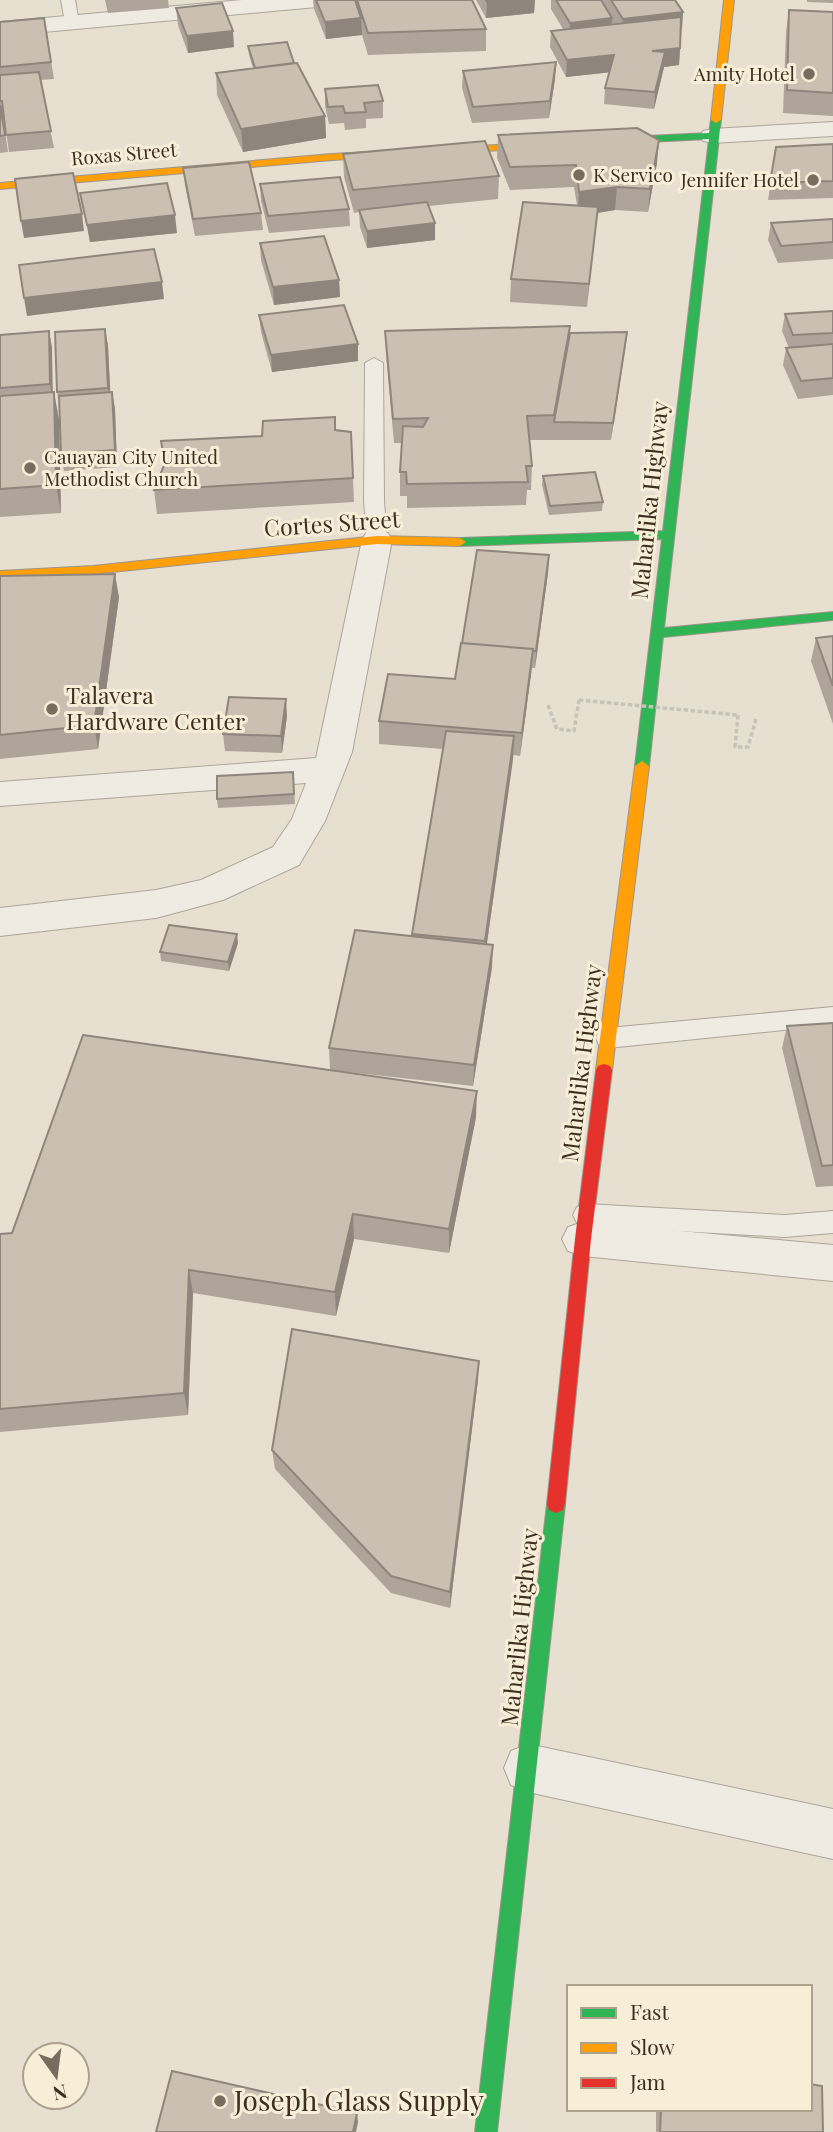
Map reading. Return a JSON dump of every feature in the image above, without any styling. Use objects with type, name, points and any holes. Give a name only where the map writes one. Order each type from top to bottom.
[{"type":"main road","name":"Maharlika Highway","points":[[486,2132],[528,1768],[585,1227],[658,632],[729,0]]},
{"type":"main road","points":[[590,142],[712,136]]},
{"type":"main road","name":"Roxas Street","points":[[0,186],[332,157],[563,144]]},
{"type":"main road","name":"Cortes Street","points":[[0,575],[93,570],[377,540],[467,542],[669,535]]},
{"type":"main road","points":[[658,632],[833,616]]},
{"type":"street","points":[[0,29],[70,11],[317,0]]},
{"type":"street","points":[[712,136],[833,129]]},
{"type":"street","points":[[0,922],[156,904],[210,891],[286,856],[308,821],[335,752],[377,540]]},
{"type":"street","points":[[0,794],[329,769]]},
{"type":"street","points":[[585,1227],[833,1264]]},
{"type":"street","points":[[528,1768],[833,1833]]},
{"type":"lane","points":[[374,363],[374,501],[377,540]]},
{"type":"lane","points":[[608,1038],[833,1016]]},
{"type":"lane","points":[[585,1227],[785,1226],[833,1222]]},
{"type":"path","points":[[548,705],[557,729],[574,731],[579,700],[738,715],[735,747],[748,747],[757,719]]},
{"type":"building","points":[[316,0],[355,0],[361,18],[325,22]]},
{"type":"building","points":[[357,0],[472,0],[486,29],[368,33]]},
{"type":"building","points":[[556,0],[601,0],[612,18],[570,23]]},
{"type":"building","points":[[611,0],[675,0],[683,12],[623,19]]},
{"type":"building","points":[[222,3],[233,31],[187,36],[176,8]]},
{"type":"building","name":"Amity Hotel","points":[[789,10],[833,12],[833,93],[787,90]]},
{"type":"building","points":[[681,17],[680,48],[652,51],[665,52],[655,92],[605,88],[614,55],[567,60],[551,31]]},
{"type":"building","points":[[44,18],[51,62],[0,67],[0,22]]},
{"type":"building","points":[[287,42],[294,63],[255,68],[248,46]]},
{"type":"building","points":[[556,62],[550,101],[473,107],[463,71]]},
{"type":"building","points":[[297,63],[325,116],[241,129],[216,73]]},
{"type":"building","points":[[39,72],[51,131],[6,135],[0,101],[0,75]]},
{"type":"building","points":[[378,85],[383,101],[364,103],[366,112],[345,113],[343,106],[328,107],[325,89]]},
{"type":"building","points":[[0,105],[5,135],[0,136]]},
{"type":"building","points":[[637,128],[659,140],[650,189],[617,187],[579,192],[576,165],[510,167],[498,135]]},
{"type":"building","points":[[485,141],[499,176],[353,190],[343,154]]},
{"type":"building","points":[[833,144],[833,181],[770,183],[776,147]]},
{"type":"building","points":[[249,162],[261,213],[193,219],[183,168]]},
{"type":"building","points":[[73,173],[82,214],[21,221],[15,179]]},
{"type":"building","points":[[340,177],[349,209],[268,216],[260,184]]},
{"type":"building","points":[[167,183],[175,215],[87,225],[80,193]]},
{"type":"building","points":[[427,202],[435,223],[367,231],[359,210]]},
{"type":"building","points":[[523,202],[598,207],[589,284],[511,279]]},
{"type":"building","points":[[833,219],[833,242],[781,246],[771,223]]},
{"type":"building","points":[[324,236],[339,280],[273,287],[260,243]]},
{"type":"building","points":[[154,249],[162,282],[24,298],[19,265]]},
{"type":"building","points":[[344,305],[358,344],[271,355],[259,315]]},
{"type":"building","points":[[833,311],[833,333],[793,335],[785,314]]},
{"type":"building","points":[[570,326],[554,415],[527,416],[532,466],[526,466],[528,482],[407,484],[406,472],[400,472],[403,426],[423,427],[428,418],[393,419],[385,331]]},
{"type":"building","points":[[105,329],[108,388],[57,392],[55,332]]},
{"type":"building","points":[[49,331],[50,384],[0,388],[0,335]]},
{"type":"building","points":[[627,332],[613,423],[554,422],[570,333]]},
{"type":"building","points":[[833,344],[833,378],[801,381],[786,348]]},
{"type":"building","name":"Cauayan City United Methodist Church","points":[[54,392],[56,485],[0,489],[0,396]]},
{"type":"building","points":[[112,392],[115,450],[61,454],[59,396]]},
{"type":"building","points":[[335,417],[335,430],[351,432],[353,478],[154,490],[165,463],[161,441],[262,436],[263,421]]},
{"type":"building","points":[[595,472],[603,502],[550,506],[543,476]]},
{"type":"building","points":[[477,550],[549,555],[536,651],[462,643]]},
{"type":"building","name":"Talavera Hardware Center","points":[[115,574],[94,725],[0,735],[0,576]]},
{"type":"building","points":[[833,636],[833,686],[816,638]]},
{"type":"building","points":[[461,643],[533,649],[522,733],[379,721],[388,674],[455,679]]},
{"type":"building","points":[[229,697],[286,699],[281,736],[223,734]]},
{"type":"building","points":[[446,731],[514,736],[485,941],[412,934]]},
{"type":"building","points":[[293,772],[294,794],[217,799],[217,776]]},
{"type":"building","points":[[169,925],[237,934],[228,962],[160,952]]},
{"type":"building","points":[[355,930],[493,945],[474,1065],[329,1048]]},
{"type":"building","points":[[833,1023],[833,1165],[822,1166],[787,1026]]},
{"type":"building","points":[[83,1035],[477,1091],[449,1229],[353,1214],[335,1292],[189,1270],[184,1393],[0,1409],[0,1234],[12,1233]]},
{"type":"building","points":[[292,1329],[479,1361],[450,1592],[391,1576],[272,1450]]},
{"type":"building","name":"Joseph Glass Supply","points":[[172,2071],[357,2113],[353,2132],[156,2132]]},
{"type":"building","points":[[812,2084],[822,2086],[823,2132],[660,2132],[661,2111],[812,2111]]},
{"type":"traffic: fast","points":[[642,766],[716,120]]},
{"type":"traffic: fast","points":[[606,141],[712,136]]},
{"type":"traffic: fast","points":[[460,542],[669,535]]},
{"type":"traffic: fast","points":[[658,633],[833,616]]},
{"type":"traffic: fast","points":[[486,2132],[556,1504]]},
{"type":"traffic: slow","points":[[716,120],[729,0]]},
{"type":"traffic: slow","points":[[0,186],[332,157],[549,145]]},
{"type":"traffic: slow","points":[[0,575],[93,570],[377,540],[460,542]]},
{"type":"traffic: slow","points":[[604,1070],[642,766]]},
{"type":"traffic: jam","points":[[556,1504],[583,1239],[604,1070]]},
{"type":"place","name":"Amity Hotel","points":[[809,74]]},
{"type":"place","name":"K Servico","points":[[579,175]]},
{"type":"place","name":"Jennifer Hotel","points":[[813,180]]},
{"type":"place","name":"Cauayan City United Methodist Church","points":[[30,468]]},
{"type":"place","name":"Talavera Hardware Center","points":[[52,709]]},
{"type":"place","name":"Joseph Glass Supply","points":[[220,2101]]}]
